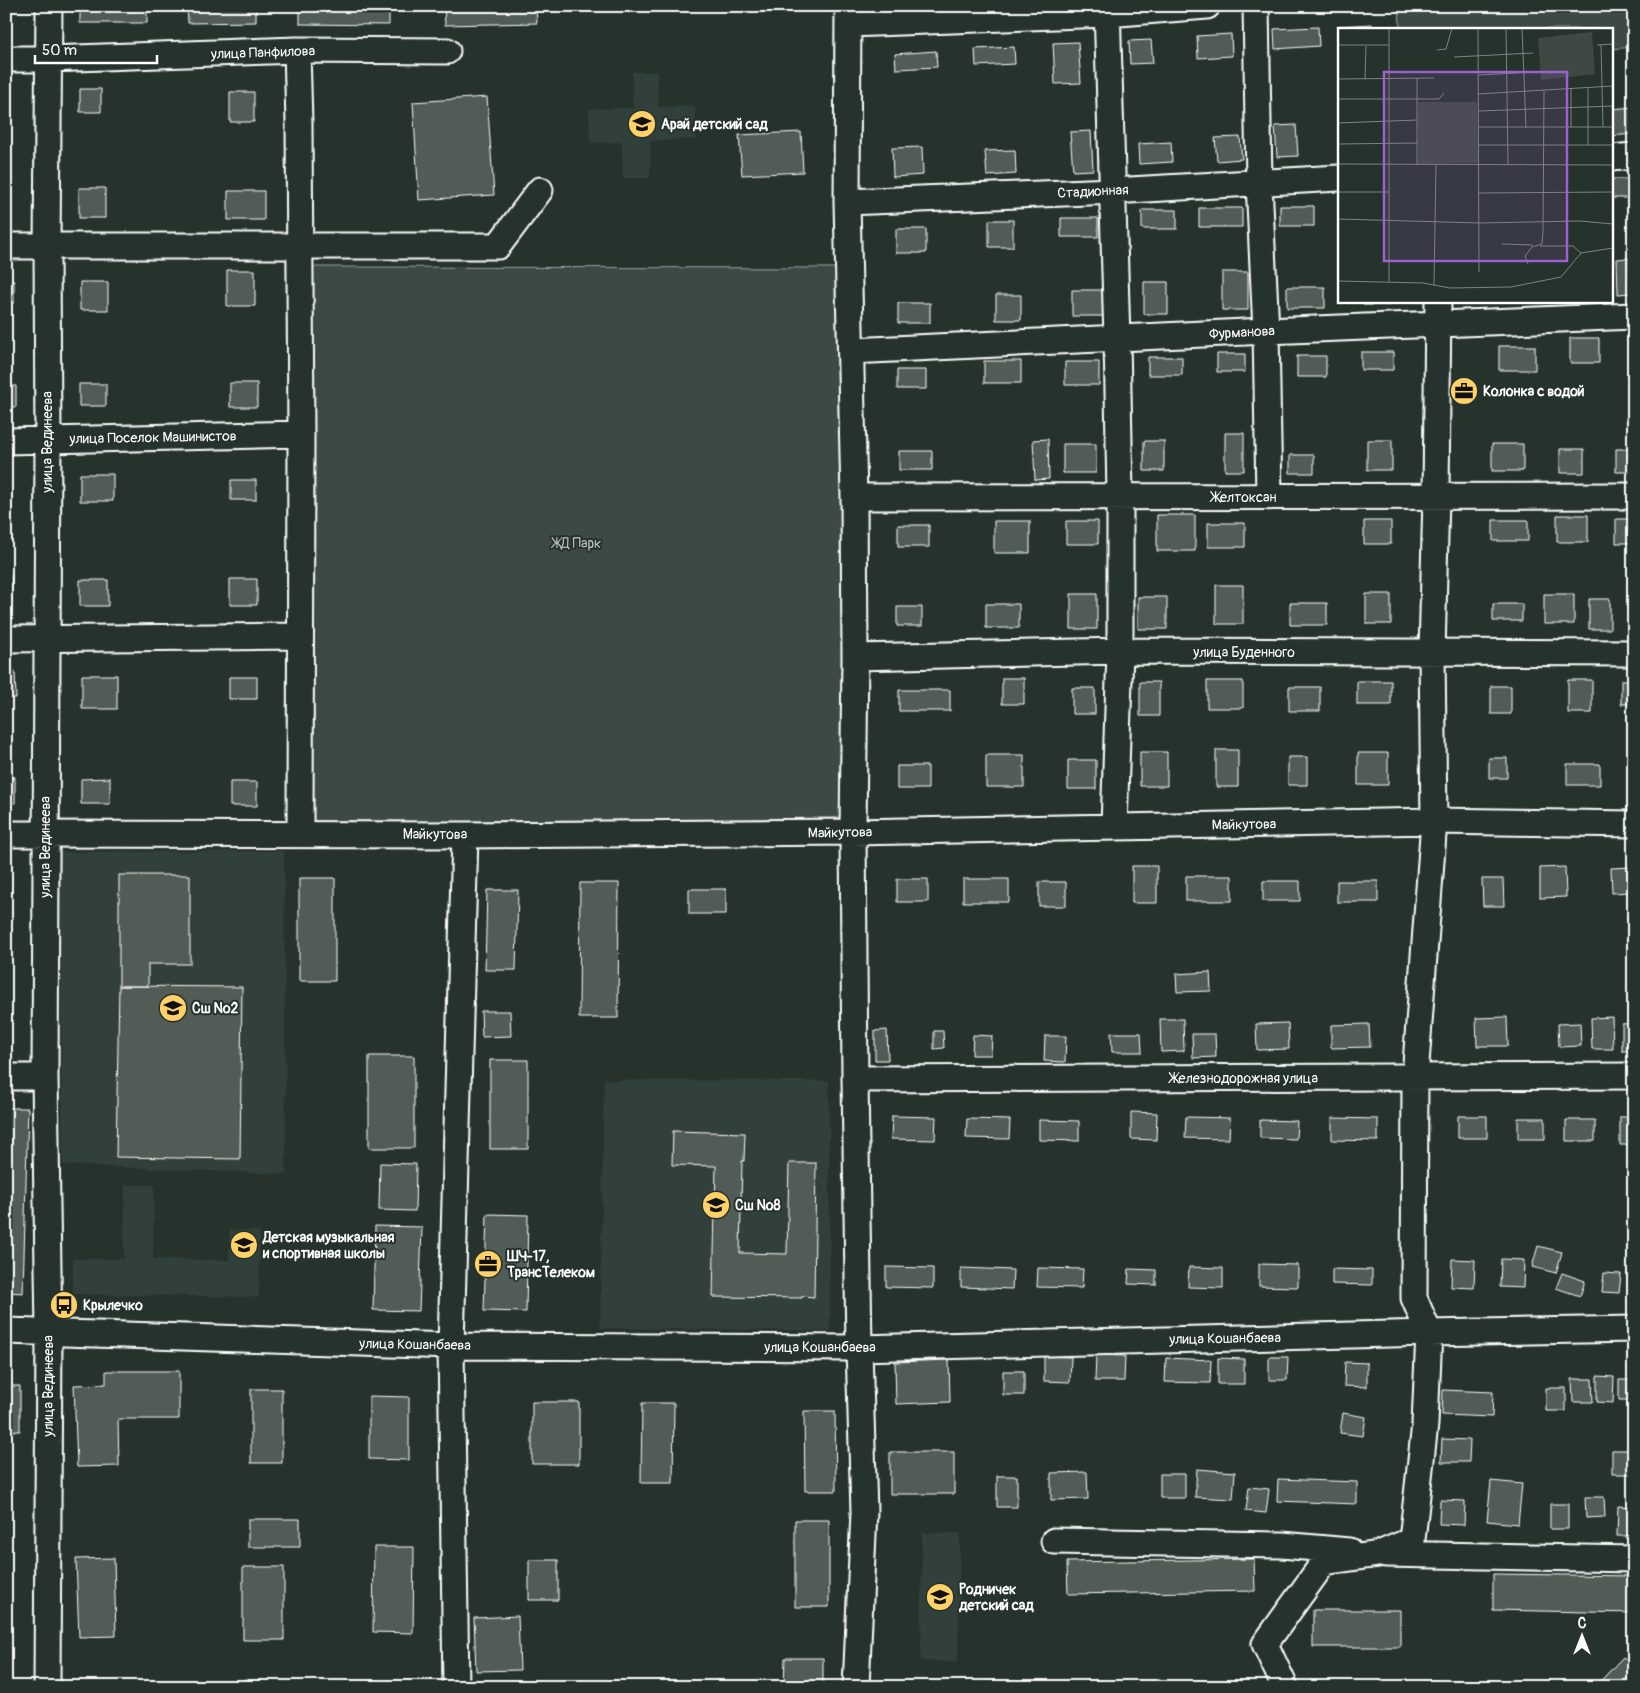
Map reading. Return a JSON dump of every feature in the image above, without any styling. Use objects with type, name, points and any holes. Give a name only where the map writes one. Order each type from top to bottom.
[{"type":"street","name":"улица Вединеева","points":[[48,1687],[49,1333],[45,1077],[45,835],[49,6]]},
{"type":"street","points":[[856,1687],[864,1512],[859,1348],[855,1079],[853,832],[854,496],[847,202],[849,15],[1207,6]]},
{"type":"street","points":[[1256,6],[1259,182],[1266,331],[1270,497]]},
{"type":"street","points":[[1107,10],[1120,496],[1120,651],[1114,826]]},
{"type":"street","name":"улица Панфилова","points":[[49,59],[297,50],[447,51]]},
{"type":"street","points":[[297,50],[301,434],[300,833]]},
{"type":"street","points":[[6,59],[49,59]]},
{"type":"street","points":[[1612,158],[1634,156]]},
{"type":"street","name":"Стадионная","points":[[847,202],[1112,191],[1338,178]]},
{"type":"street","points":[[6,246],[498,246],[540,190]]},
{"type":"street","points":[[1285,1687],[1265,1644],[1324,1562],[1380,1554],[1412,1540],[1425,1424],[1429,1333],[1414,1298],[1415,1077],[1434,821],[1432,653],[1438,312]]},
{"type":"street","name":"Фурманова","points":[[851,350],[1266,331],[1438,312],[1634,316]]},
{"type":"street","name":"улица Поселок Машинистов","points":[[6,441],[301,434]]},
{"type":"street","name":"Желтоксан","points":[[854,496],[1634,496]]},
{"type":"street","points":[[6,639],[300,636]]},
{"type":"street","name":"улица Буденного","points":[[855,656],[1120,651],[1634,653]]},
{"type":"street","name":"Майкутова","points":[[6,834],[853,832],[1434,821],[1634,824]]},
{"type":"street","points":[[456,1687],[451,1346],[465,834]]},
{"type":"street","name":"Железнодорожная улица","points":[[855,1079],[1634,1076]]},
{"type":"street","points":[[6,1077],[45,1077]]},
{"type":"street","name":"улица Кошанбаева","points":[[6,1331],[451,1346],[859,1348],[1429,1333],[1634,1330]]},
{"type":"street","points":[[1054,1541],[1282,1545],[1380,1554],[1634,1559]]},
{"type":"shaded area","name":"Арай детский сад","points":[[632,72],[657,72],[658,107],[695,106],[696,139],[650,141],[650,178],[623,178],[622,142],[590,143],[589,109],[633,108]]},
{"type":"shaded area","name":"Сш №2","points":[[284,851],[286,1174],[63,1165],[59,852]]},
{"type":"shaded area","name":"Сш №8","points":[[604,1080],[829,1081],[830,1331],[600,1328]]},
{"type":"shaded area","name":"Детская музыкальная и спортивная школы","points":[[125,1185],[154,1185],[153,1259],[229,1260],[230,1230],[260,1231],[259,1297],[73,1294],[73,1259],[124,1259]]},
{"type":"shaded area","name":"Родничек детский сад","points":[[922,1533],[960,1533],[958,1662],[921,1661]]},
{"type":"green space","points":[[1399,6],[1634,6],[1634,47],[1612,49],[1612,28],[1400,28]]},
{"type":"green space","name":"ЖД Парк","points":[[311,267],[838,268],[847,818],[311,824]]},
{"type":"building","points":[[80,6],[147,6],[147,23],[80,23]]},
{"type":"building","points":[[187,6],[256,6],[256,22],[188,23]]},
{"type":"building","points":[[300,6],[389,6],[389,25],[300,24]]},
{"type":"building","points":[[444,6],[536,6],[537,23],[445,25]]},
{"type":"building","points":[[1372,24],[1372,28],[1339,28],[1339,26]]},
{"type":"building","points":[[1318,27],[1319,46],[1275,49],[1274,29]]},
{"type":"building","points":[[1231,34],[1232,56],[1198,58],[1197,36]]},
{"type":"building","points":[[1151,40],[1153,63],[1130,64],[1129,41]]},
{"type":"building","points":[[1078,42],[1081,83],[1055,84],[1053,43]]},
{"type":"building","points":[[1014,47],[1015,64],[976,66],[975,49]]},
{"type":"building","points":[[936,51],[937,67],[896,69],[895,54]]},
{"type":"building","points":[[80,89],[101,89],[101,112],[80,112]]},
{"type":"building","points":[[230,92],[254,92],[254,122],[230,122]]},
{"type":"building","points":[[487,97],[494,195],[419,200],[413,102]]},
{"type":"building","points":[[1634,107],[1634,134],[1612,136],[1612,109]]},
{"type":"building","points":[[1296,125],[1298,156],[1277,157],[1275,126]]},
{"type":"building","points":[[1091,131],[1093,170],[1073,171],[1070,132]]},
{"type":"building","points":[[801,132],[803,172],[742,175],[739,135]]},
{"type":"building","points":[[1240,137],[1242,159],[1217,161],[1215,138]]},
{"type":"building","points":[[1171,142],[1172,162],[1139,164],[1138,144]]},
{"type":"building","points":[[922,147],[923,175],[893,177],[892,148]]},
{"type":"building","points":[[1015,150],[1016,174],[987,176],[985,151]]},
{"type":"building","points":[[1612,179],[1634,179],[1634,198],[1612,198]]},
{"type":"building","points":[[79,188],[105,188],[105,218],[79,218]]},
{"type":"building","points":[[6,189],[8,189],[9,213],[6,213]]},
{"type":"building","points":[[228,191],[264,191],[264,220],[228,220]]},
{"type":"building","points":[[1280,206],[1314,206],[1314,226],[1280,226]]},
{"type":"building","points":[[1199,208],[1242,208],[1242,227],[1199,227]]},
{"type":"building","points":[[1142,210],[1177,210],[1177,229],[1142,229]]},
{"type":"building","points":[[1061,218],[1098,218],[1098,237],[1061,237]]},
{"type":"building","points":[[989,220],[1013,220],[1013,247],[989,247]]},
{"type":"building","points":[[896,229],[926,229],[926,253],[896,253]]},
{"type":"building","points":[[1629,258],[1631,293],[1618,294],[1617,259]]},
{"type":"building","points":[[227,270],[255,270],[255,306],[227,306]]},
{"type":"building","points":[[1222,272],[1248,272],[1248,310],[1222,310]]},
{"type":"building","points":[[6,281],[14,281],[14,303],[6,303]]},
{"type":"building","points":[[80,282],[108,282],[108,310],[80,310]]},
{"type":"building","points":[[1144,282],[1168,282],[1168,314],[1144,314]]},
{"type":"building","points":[[1287,287],[1325,287],[1325,308],[1287,308]]},
{"type":"building","points":[[1072,290],[1103,290],[1103,316],[1072,316]]},
{"type":"building","points":[[996,295],[1021,295],[1021,320],[996,320]]},
{"type":"building","points":[[1364,302],[1390,302],[1390,305],[1364,305]]},
{"type":"building","points":[[898,303],[930,303],[930,323],[898,323]]},
{"type":"building","points":[[1570,338],[1599,338],[1599,363],[1570,363]]},
{"type":"building","points":[[1499,346],[1535,346],[1535,370],[1499,370]]},
{"type":"building","points":[[1361,352],[1393,352],[1393,370],[1361,370]]},
{"type":"building","points":[[1217,354],[1245,354],[1245,372],[1217,372]]},
{"type":"building","points":[[1297,356],[1326,356],[1326,377],[1297,377]]},
{"type":"building","points":[[1148,357],[1182,357],[1182,375],[1148,375]]},
{"type":"building","points":[[984,361],[1021,361],[1021,383],[984,383]]},
{"type":"building","points":[[1065,362],[1099,362],[1099,385],[1065,385]]},
{"type":"building","points":[[897,370],[926,370],[926,389],[897,389]]},
{"type":"building","points":[[230,383],[257,383],[257,407],[230,407]]},
{"type":"building","points":[[79,384],[106,384],[106,406],[79,406]]},
{"type":"building","points":[[6,386],[16,386],[16,407],[6,407]]},
{"type":"building","points":[[1225,433],[1244,433],[1244,471],[1225,471]]},
{"type":"building","points":[[1048,439],[1049,479],[1035,480],[1033,440]]},
{"type":"building","points":[[1367,440],[1392,440],[1392,470],[1367,470]]},
{"type":"building","points":[[1144,441],[1164,441],[1164,471],[1144,471]]},
{"type":"building","points":[[1063,444],[1096,444],[1096,473],[1063,473]]},
{"type":"building","points":[[1492,444],[1523,444],[1523,471],[1492,471]]},
{"type":"building","points":[[1560,449],[1584,449],[1584,473],[1560,473]]},
{"type":"building","points":[[1616,449],[1634,449],[1634,472],[1616,472]]},
{"type":"building","points":[[899,451],[932,451],[932,470],[899,470]]},
{"type":"building","points":[[1290,455],[1314,455],[1314,473],[1290,473]]},
{"type":"building","points":[[80,474],[113,474],[113,501],[80,501]]},
{"type":"building","points":[[231,480],[256,480],[256,500],[231,500]]},
{"type":"building","points":[[6,483],[10,483],[11,501],[6,502]]},
{"type":"building","points":[[1157,515],[1195,515],[1195,551],[1157,551]]},
{"type":"building","points":[[1557,515],[1588,515],[1588,542],[1557,542]]},
{"type":"building","points":[[1616,519],[1634,519],[1634,543],[1616,543]]},
{"type":"building","points":[[1493,520],[1528,520],[1528,541],[1493,541]]},
{"type":"building","points":[[994,521],[1030,521],[1030,553],[994,553]]},
{"type":"building","points":[[1066,521],[1098,521],[1098,544],[1066,544]]},
{"type":"building","points":[[1364,521],[1391,521],[1391,544],[1364,544]]},
{"type":"building","points":[[1208,523],[1245,523],[1245,547],[1208,547]]},
{"type":"building","points":[[898,525],[929,525],[929,547],[898,547]]},
{"type":"building","points":[[6,575],[11,575],[12,603],[6,603]]},
{"type":"building","points":[[230,579],[257,579],[257,605],[230,605]]},
{"type":"building","points":[[80,580],[108,580],[108,606],[80,606]]},
{"type":"building","points":[[1216,585],[1243,585],[1243,624],[1216,624]]},
{"type":"building","points":[[1071,594],[1097,594],[1097,629],[1071,629]]},
{"type":"building","points":[[1366,594],[1391,594],[1391,624],[1366,624]]},
{"type":"building","points":[[1544,594],[1574,594],[1574,624],[1544,624]]},
{"type":"building","points":[[1138,597],[1167,597],[1167,629],[1138,629]]},
{"type":"building","points":[[1589,599],[1610,599],[1610,629],[1589,629]]},
{"type":"building","points":[[1290,603],[1327,603],[1327,625],[1290,625]]},
{"type":"building","points":[[986,604],[1019,604],[1019,628],[986,628]]},
{"type":"building","points":[[1493,604],[1522,604],[1522,621],[1493,621]]},
{"type":"building","points":[[897,607],[922,607],[922,626],[897,626]]},
{"type":"building","points":[[15,672],[16,698],[6,698],[6,673]]},
{"type":"building","points":[[82,675],[117,675],[117,709],[82,709]]},
{"type":"building","points":[[229,677],[257,677],[257,699],[229,699]]},
{"type":"building","points":[[1002,678],[1024,678],[1024,704],[1002,704]]},
{"type":"building","points":[[1568,680],[1592,680],[1592,713],[1568,713]]},
{"type":"building","points":[[1621,680],[1634,680],[1634,704],[1621,704]]},
{"type":"building","points":[[1207,681],[1243,681],[1243,708],[1207,708]]},
{"type":"building","points":[[1357,681],[1391,681],[1391,705],[1357,705]]},
{"type":"building","points":[[1140,682],[1159,682],[1159,716],[1140,716]]},
{"type":"building","points":[[1491,686],[1511,686],[1511,714],[1491,714]]},
{"type":"building","points":[[1289,687],[1320,687],[1320,711],[1289,711]]},
{"type":"building","points":[[1072,688],[1095,688],[1095,714],[1072,714]]},
{"type":"building","points":[[899,690],[950,690],[950,711],[899,711]]},
{"type":"building","points":[[1216,750],[1238,750],[1238,787],[1216,787]]},
{"type":"building","points":[[1140,752],[1167,752],[1167,786],[1140,786]]},
{"type":"building","points":[[1358,753],[1388,753],[1388,785],[1358,785]]},
{"type":"building","points":[[986,755],[1024,755],[1024,787],[986,787]]},
{"type":"building","points":[[1288,757],[1307,757],[1307,785],[1288,785]]},
{"type":"building","points":[[1489,758],[1507,758],[1507,778],[1489,778]]},
{"type":"building","points":[[1068,760],[1096,760],[1096,789],[1068,789]]},
{"type":"building","points":[[1567,764],[1600,764],[1600,785],[1567,785]]},
{"type":"building","points":[[897,766],[928,766],[928,789],[897,789]]},
{"type":"building","points":[[6,777],[15,777],[15,803],[6,803]]},
{"type":"building","points":[[110,778],[110,804],[81,804],[81,779]]},
{"type":"building","points":[[230,782],[257,782],[257,806],[230,806]]},
{"type":"building","points":[[1132,866],[1157,866],[1157,903],[1132,903]]},
{"type":"building","points":[[1565,867],[1566,897],[1540,898],[1540,868]]},
{"type":"building","points":[[1632,867],[1632,892],[1612,893],[1611,868]]},
{"type":"building","points":[[119,875],[190,875],[190,964],[148,964],[148,986],[119,986]]},
{"type":"building","points":[[1186,876],[1232,876],[1232,901],[1186,901]]},
{"type":"building","points":[[299,878],[335,878],[335,981],[299,981]]},
{"type":"building","points":[[897,879],[928,879],[928,902],[897,902]]},
{"type":"building","points":[[963,879],[1009,879],[1009,902],[963,902]]},
{"type":"building","points":[[1482,879],[1503,879],[1504,906],[1483,906]]},
{"type":"building","points":[[1263,881],[1300,881],[1300,901],[1263,901]]},
{"type":"building","points":[[1337,881],[1378,881],[1378,902],[1337,902]]},
{"type":"building","points":[[1039,882],[1066,882],[1066,906],[1039,906]]},
{"type":"building","points":[[580,883],[619,883],[618,1018],[579,1018]]},
{"type":"building","points":[[689,889],[726,889],[726,914],[689,914]]},
{"type":"building","points":[[487,890],[518,890],[516,970],[485,970]]},
{"type":"building","points":[[1210,972],[1211,991],[1177,992],[1176,974]]},
{"type":"building","points":[[119,986],[242,987],[240,1159],[116,1157]]},
{"type":"building","points":[[481,1011],[510,1011],[511,1036],[482,1037]]},
{"type":"building","points":[[1507,1017],[1508,1046],[1477,1046],[1476,1018]]},
{"type":"building","points":[[1612,1017],[1613,1049],[1592,1049],[1591,1018]]},
{"type":"building","points":[[1160,1019],[1183,1019],[1184,1051],[1161,1052]]},
{"type":"building","points":[[1288,1023],[1289,1049],[1257,1050],[1256,1024]]},
{"type":"building","points":[[1580,1023],[1581,1046],[1559,1047],[1558,1024]]},
{"type":"building","points":[[1634,1023],[1634,1051],[1622,1051],[1622,1024]]},
{"type":"building","points":[[1369,1024],[1370,1047],[1331,1048],[1331,1025]]},
{"type":"building","points":[[887,1030],[888,1060],[875,1060],[875,1031]]},
{"type":"building","points":[[934,1031],[943,1031],[944,1048],[934,1049]]},
{"type":"building","points":[[1111,1033],[1141,1033],[1142,1052],[1112,1052]]},
{"type":"building","points":[[1192,1034],[1215,1034],[1216,1057],[1193,1058]]},
{"type":"building","points":[[973,1035],[992,1036],[991,1055],[972,1055]]},
{"type":"building","points":[[1045,1036],[1066,1036],[1065,1062],[1044,1061]]},
{"type":"building","points":[[369,1056],[414,1056],[414,1148],[369,1148]]},
{"type":"building","points":[[490,1060],[528,1060],[528,1149],[490,1149]]},
{"type":"building","points":[[6,1108],[28,1108],[23,1293],[6,1292]]},
{"type":"building","points":[[1131,1112],[1157,1113],[1156,1140],[1131,1139]]},
{"type":"building","points":[[892,1116],[936,1117],[935,1140],[891,1139]]},
{"type":"building","points":[[1458,1116],[1487,1116],[1487,1138],[1458,1138]]},
{"type":"building","points":[[1186,1117],[1230,1118],[1229,1139],[1185,1138]]},
{"type":"building","points":[[1620,1117],[1634,1117],[1634,1145],[1620,1145]]},
{"type":"building","points":[[1332,1118],[1378,1119],[1378,1141],[1332,1140]]},
{"type":"building","points":[[1518,1118],[1545,1118],[1545,1139],[1518,1139]]},
{"type":"building","points":[[967,1119],[1010,1120],[1009,1139],[966,1138]]},
{"type":"building","points":[[1039,1120],[1079,1121],[1079,1141],[1039,1140]]},
{"type":"building","points":[[1260,1120],[1297,1121],[1296,1139],[1260,1138]]},
{"type":"building","points":[[1566,1120],[1595,1120],[1595,1141],[1566,1141]]},
{"type":"building","points":[[673,1131],[745,1133],[744,1161],[742,1161],[740,1253],[787,1254],[789,1163],[816,1163],[814,1297],[713,1297],[716,1166],[672,1165]]},
{"type":"building","points":[[380,1163],[416,1164],[415,1211],[379,1210]]},
{"type":"building","points":[[487,1214],[528,1215],[526,1312],[484,1311]]},
{"type":"building","points":[[375,1226],[422,1227],[419,1311],[373,1310]]},
{"type":"building","points":[[1538,1246],[1562,1252],[1556,1273],[1532,1267]]},
{"type":"building","points":[[1452,1259],[1475,1260],[1474,1288],[1451,1287]]},
{"type":"building","points":[[1501,1259],[1524,1260],[1523,1288],[1500,1287]]},
{"type":"building","points":[[1259,1264],[1298,1265],[1298,1287],[1259,1286]]},
{"type":"building","points":[[886,1267],[933,1268],[933,1288],[886,1287]]},
{"type":"building","points":[[1189,1267],[1223,1268],[1223,1288],[1188,1287]]},
{"type":"building","points":[[961,1268],[1013,1270],[1012,1289],[961,1287]]},
{"type":"building","points":[[1038,1268],[1083,1269],[1082,1288],[1037,1287]]},
{"type":"building","points":[[1129,1269],[1156,1270],[1156,1285],[1128,1284]]},
{"type":"building","points":[[1332,1269],[1372,1270],[1372,1285],[1332,1284]]},
{"type":"building","points":[[1562,1273],[1585,1281],[1580,1296],[1556,1288]]},
{"type":"building","points":[[1604,1273],[1621,1274],[1619,1293],[1602,1292]]},
{"type":"building","points":[[1096,1355],[1125,1356],[1124,1381],[1095,1381]]},
{"type":"building","points":[[1044,1356],[1071,1357],[1070,1382],[1044,1381]]},
{"type":"building","points":[[1269,1357],[1288,1357],[1287,1380],[1269,1380]]},
{"type":"building","points":[[1166,1358],[1211,1360],[1210,1383],[1165,1382]]},
{"type":"building","points":[[1218,1358],[1244,1359],[1244,1384],[1218,1384]]},
{"type":"building","points":[[949,1360],[950,1402],[896,1404],[895,1362]]},
{"type":"building","points":[[1345,1362],[1367,1363],[1367,1387],[1344,1386]]},
{"type":"building","points":[[106,1371],[179,1371],[179,1419],[118,1419],[119,1466],[77,1467],[74,1385],[106,1384]]},
{"type":"building","points":[[1003,1371],[1024,1371],[1024,1395],[1003,1395]]},
{"type":"building","points":[[1597,1376],[1614,1377],[1613,1403],[1597,1402]]},
{"type":"building","points":[[1572,1379],[1592,1379],[1593,1402],[1573,1402]]},
{"type":"building","points":[[1619,1380],[1634,1380],[1634,1400],[1619,1400]]},
{"type":"building","points":[[6,1386],[20,1386],[20,1431],[6,1431]]},
{"type":"building","points":[[1546,1388],[1566,1388],[1566,1411],[1546,1411]]},
{"type":"building","points":[[251,1389],[282,1389],[282,1463],[251,1463]]},
{"type":"building","points":[[1443,1390],[1493,1392],[1492,1417],[1442,1415]]},
{"type":"building","points":[[369,1396],[409,1397],[409,1460],[369,1459]]},
{"type":"building","points":[[532,1402],[579,1402],[579,1464],[532,1464]]},
{"type":"building","points":[[642,1403],[674,1403],[673,1483],[641,1483]]},
{"type":"building","points":[[804,1411],[835,1411],[836,1491],[805,1491]]},
{"type":"building","points":[[1343,1413],[1366,1417],[1363,1436],[1340,1433]]},
{"type":"building","points":[[1442,1439],[1470,1440],[1469,1462],[1441,1462]]},
{"type":"building","points":[[1612,1450],[1632,1450],[1632,1474],[1612,1474]]},
{"type":"building","points":[[890,1452],[954,1452],[954,1494],[890,1494]]},
{"type":"building","points":[[1197,1469],[1235,1472],[1233,1499],[1195,1497]]},
{"type":"building","points":[[1087,1472],[1088,1499],[1051,1500],[1051,1473]]},
{"type":"building","points":[[1160,1474],[1185,1474],[1185,1498],[1160,1498]]},
{"type":"building","points":[[997,1476],[1017,1476],[1017,1507],[997,1507]]},
{"type":"building","points":[[1278,1479],[1357,1482],[1357,1504],[1277,1501]]},
{"type":"building","points":[[1491,1481],[1522,1484],[1518,1524],[1487,1521]]},
{"type":"building","points":[[1249,1487],[1269,1489],[1266,1513],[1246,1511]]},
{"type":"building","points":[[1585,1497],[1604,1497],[1605,1517],[1586,1518]]},
{"type":"building","points":[[1440,1500],[1465,1501],[1464,1525],[1439,1524]]},
{"type":"building","points":[[1550,1504],[1568,1504],[1568,1529],[1550,1529]]},
{"type":"building","points":[[1618,1506],[1634,1507],[1634,1536],[1617,1536]]},
{"type":"building","points":[[248,1519],[300,1519],[300,1547],[248,1547]]},
{"type":"building","points":[[795,1520],[829,1520],[829,1607],[795,1607]]},
{"type":"building","points":[[374,1547],[414,1547],[413,1633],[373,1632]]},
{"type":"building","points":[[114,1558],[116,1636],[79,1637],[76,1559]]},
{"type":"building","points":[[1254,1559],[1255,1591],[1068,1594],[1067,1562]]},
{"type":"building","points":[[529,1560],[558,1560],[558,1600],[529,1600]]},
{"type":"building","points":[[243,1567],[284,1567],[284,1640],[243,1640]]},
{"type":"building","points":[[1493,1574],[1634,1576],[1634,1613],[1493,1610]]},
{"type":"building","points":[[1313,1610],[1400,1610],[1400,1647],[1313,1647]]},
{"type":"building","points":[[518,1616],[520,1670],[476,1671],[474,1618]]},
{"type":"building","points":[[1623,1657],[1634,1667],[1634,1687],[1595,1687]]},
{"type":"building","points":[[785,1658],[823,1658],[823,1687],[784,1687]]},
{"type":"place","name":"Арай детский сад","points":[[642,124]]},
{"type":"place","name":"Колонка с водой","points":[[1464,391]]},
{"type":"place","name":"Сш №2","points":[[173,1008]]},
{"type":"place","name":"Сш №8","points":[[716,1205]]},
{"type":"place","name":"Детская музыкальная и спортивная школы","points":[[244,1245]]},
{"type":"place","name":"ШЧ-17, ТрансТелеком","points":[[488,1264]]},
{"type":"place","name":"Крылечко","points":[[64,1305]]},
{"type":"place","name":"Родничек детский сад","points":[[940,1597]]}]
